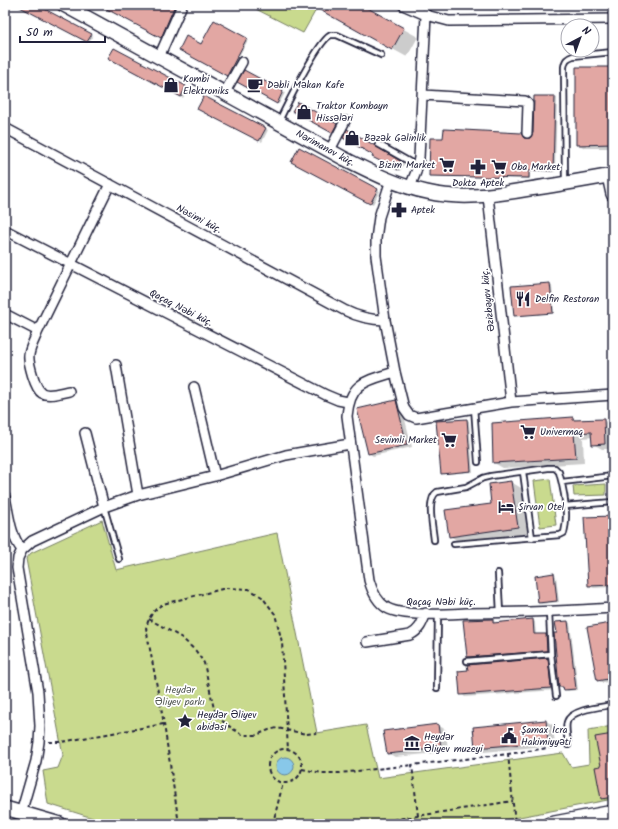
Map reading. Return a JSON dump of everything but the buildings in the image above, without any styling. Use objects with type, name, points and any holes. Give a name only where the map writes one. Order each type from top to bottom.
[{"type":"main road","name":"Nərimanov küç.","points":[[70,6],[330,150],[370,171],[410,187],[427,192],[447,195],[488,196],[611,176]]},
{"type":"main road","points":[[611,176],[613,194]]},
{"type":"main road","points":[[5,808],[60,824]]},
{"type":"main road","points":[[549,824],[613,812]]},
{"type":"main road","points":[[5,823],[9,824]]},
{"type":"street","points":[[159,56],[182,5]]},
{"type":"street","points":[[403,5],[426,15],[456,21],[613,19]]},
{"type":"street","points":[[410,187],[418,166],[419,158],[426,15]]},
{"type":"street","points":[[225,92],[242,62]]},
{"type":"street","points":[[423,95],[525,101],[528,104],[527,132]]},
{"type":"street","points":[[330,150],[345,121]]},
{"type":"street","name":"Nəsimi küç.","points":[[5,128],[344,310],[359,317],[372,320],[385,320]]},
{"type":"street","points":[[391,180],[379,217],[376,239],[376,256],[385,320],[395,372],[404,408],[409,415],[416,418],[474,407],[511,402],[613,395]]},
{"type":"street","points":[[70,391],[47,394],[41,393],[37,388],[29,360],[29,353],[70,264],[110,184]]},
{"type":"street","name":"Əzizbəyov küç.","points":[[488,196],[511,402]]},
{"type":"street","name":"Qaçaq Nəbi küç.","points":[[5,230],[326,395],[348,402],[347,416],[350,444],[369,580],[379,601],[387,608],[399,613],[438,614],[549,612],[613,608]]},
{"type":"street","points":[[5,314],[38,331]]},
{"type":"street","points":[[116,365],[138,495]]},
{"type":"street","points":[[348,402],[352,393],[359,386],[372,379],[395,372]]},
{"type":"street","points":[[194,387],[215,476]]},
{"type":"street","points":[[85,433],[104,506]]},
{"type":"street","points":[[20,812],[36,761],[39,742],[40,714],[38,692],[17,568],[18,558],[22,550],[32,541],[104,506],[138,495],[215,476],[286,455],[350,444]]},
{"type":"street","points":[[5,497],[12,532],[16,542],[22,550]]},
{"type":"street","points":[[366,642],[416,632],[420,627],[426,613]]},
{"type":"lane","points":[[426,5],[426,15]]},
{"type":"lane","points":[[279,122],[312,60],[325,40],[331,35],[337,35],[381,56]]},
{"type":"lane","points":[[565,184],[565,61],[573,56],[613,52]]},
{"type":"lane","points":[[378,144],[418,166]]},
{"type":"lane","points":[[474,407],[478,462]]},
{"type":"lane","points":[[434,540],[430,501],[433,495],[437,492],[466,487],[487,477],[555,468],[559,472],[562,482],[566,526],[564,532],[560,535],[454,544]]},
{"type":"lane","points":[[523,472],[532,538]]},
{"type":"lane","points":[[562,482],[613,476]]},
{"type":"lane","points":[[565,506],[613,502]]},
{"type":"lane","points":[[104,506],[119,559]]},
{"type":"lane","points":[[498,573],[500,613]]},
{"type":"lane","points":[[549,612],[551,654],[556,696]]},
{"type":"lane","points":[[437,688],[438,614]]},
{"type":"lane","points":[[467,661],[551,654]]},
{"type":"lane","points":[[568,745],[567,723],[571,716],[581,711],[613,705]]},
{"type":"path","points":[[179,824],[164,724],[146,628],[155,609],[163,604],[226,588],[249,589],[262,597],[275,614],[282,642],[288,750]]},
{"type":"path","points":[[149,619],[182,638],[196,651],[204,663],[214,709],[221,720],[232,730],[243,735],[256,735],[277,728],[306,734],[317,733]]},
{"type":"path","points":[[39,742],[61,742],[164,724]]},
{"type":"path","points":[[302,769],[322,774],[340,773],[508,754],[568,745]]},
{"type":"path","points":[[281,750],[288,750],[299,756],[302,762],[302,769],[300,775],[295,780],[289,783],[283,783],[276,781],[271,776],[268,764],[275,753],[281,750]]},
{"type":"path","points":[[508,754],[516,824]]},
{"type":"path","points":[[412,765],[418,816]]},
{"type":"path","points":[[274,824],[283,783]]},
{"type":"path","points":[[366,824],[513,801]]},
{"type":"green space","points":[[248,5],[311,5],[317,8],[303,33]]},
{"type":"green space","points":[[550,479],[556,525],[540,527],[534,481]]},
{"type":"green space","points":[[606,484],[606,495],[574,496],[573,486]]},
{"type":"green space","name":"Heydər Əliyev parkı","points":[[102,520],[116,570],[277,533],[317,733],[366,725],[378,778],[563,753],[571,767],[589,764],[588,730],[613,726],[613,799],[483,824],[112,824],[48,804],[43,771],[58,768],[63,755],[26,559],[31,553]]},
{"type":"water","points":[[285,757],[291,760],[294,766],[291,772],[285,775],[279,772],[276,766],[279,760]]},
{"type":"place","name":"Kombi Elektroniks","points":[[171,85]]},
{"type":"place","name":"Dəbli Məkan Kafe","points":[[255,85]]},
{"type":"place","name":"Traktor Kombayn Hissələri","points":[[304,112]]},
{"type":"place","name":"Bəzək Gəlinlik","points":[[352,138]]},
{"type":"place","name":"Bizim Market","points":[[447,165]]},
{"type":"place","name":"Dokta Aptek","points":[[478,167]]},
{"type":"place","name":"Oba Market","points":[[499,167]]},
{"type":"place","name":"Aptek","points":[[399,210]]},
{"type":"place","name":"Delfin Restoran","points":[[523,299]]},
{"type":"place","name":"Univermaq","points":[[528,432]]},
{"type":"place","name":"Sevimli Market","points":[[449,440]]},
{"type":"place","name":"Şirvan Otel","points":[[506,507]]},
{"type":"place","name":"Heydər Əliyev abidəsi","points":[[185,721]]},
{"type":"place","name":"Şamax İcra Hakimiyyəti","points":[[509,736]]},
{"type":"place","name":"Heydər Əliyev muzeyi","points":[[412,743]]}]
